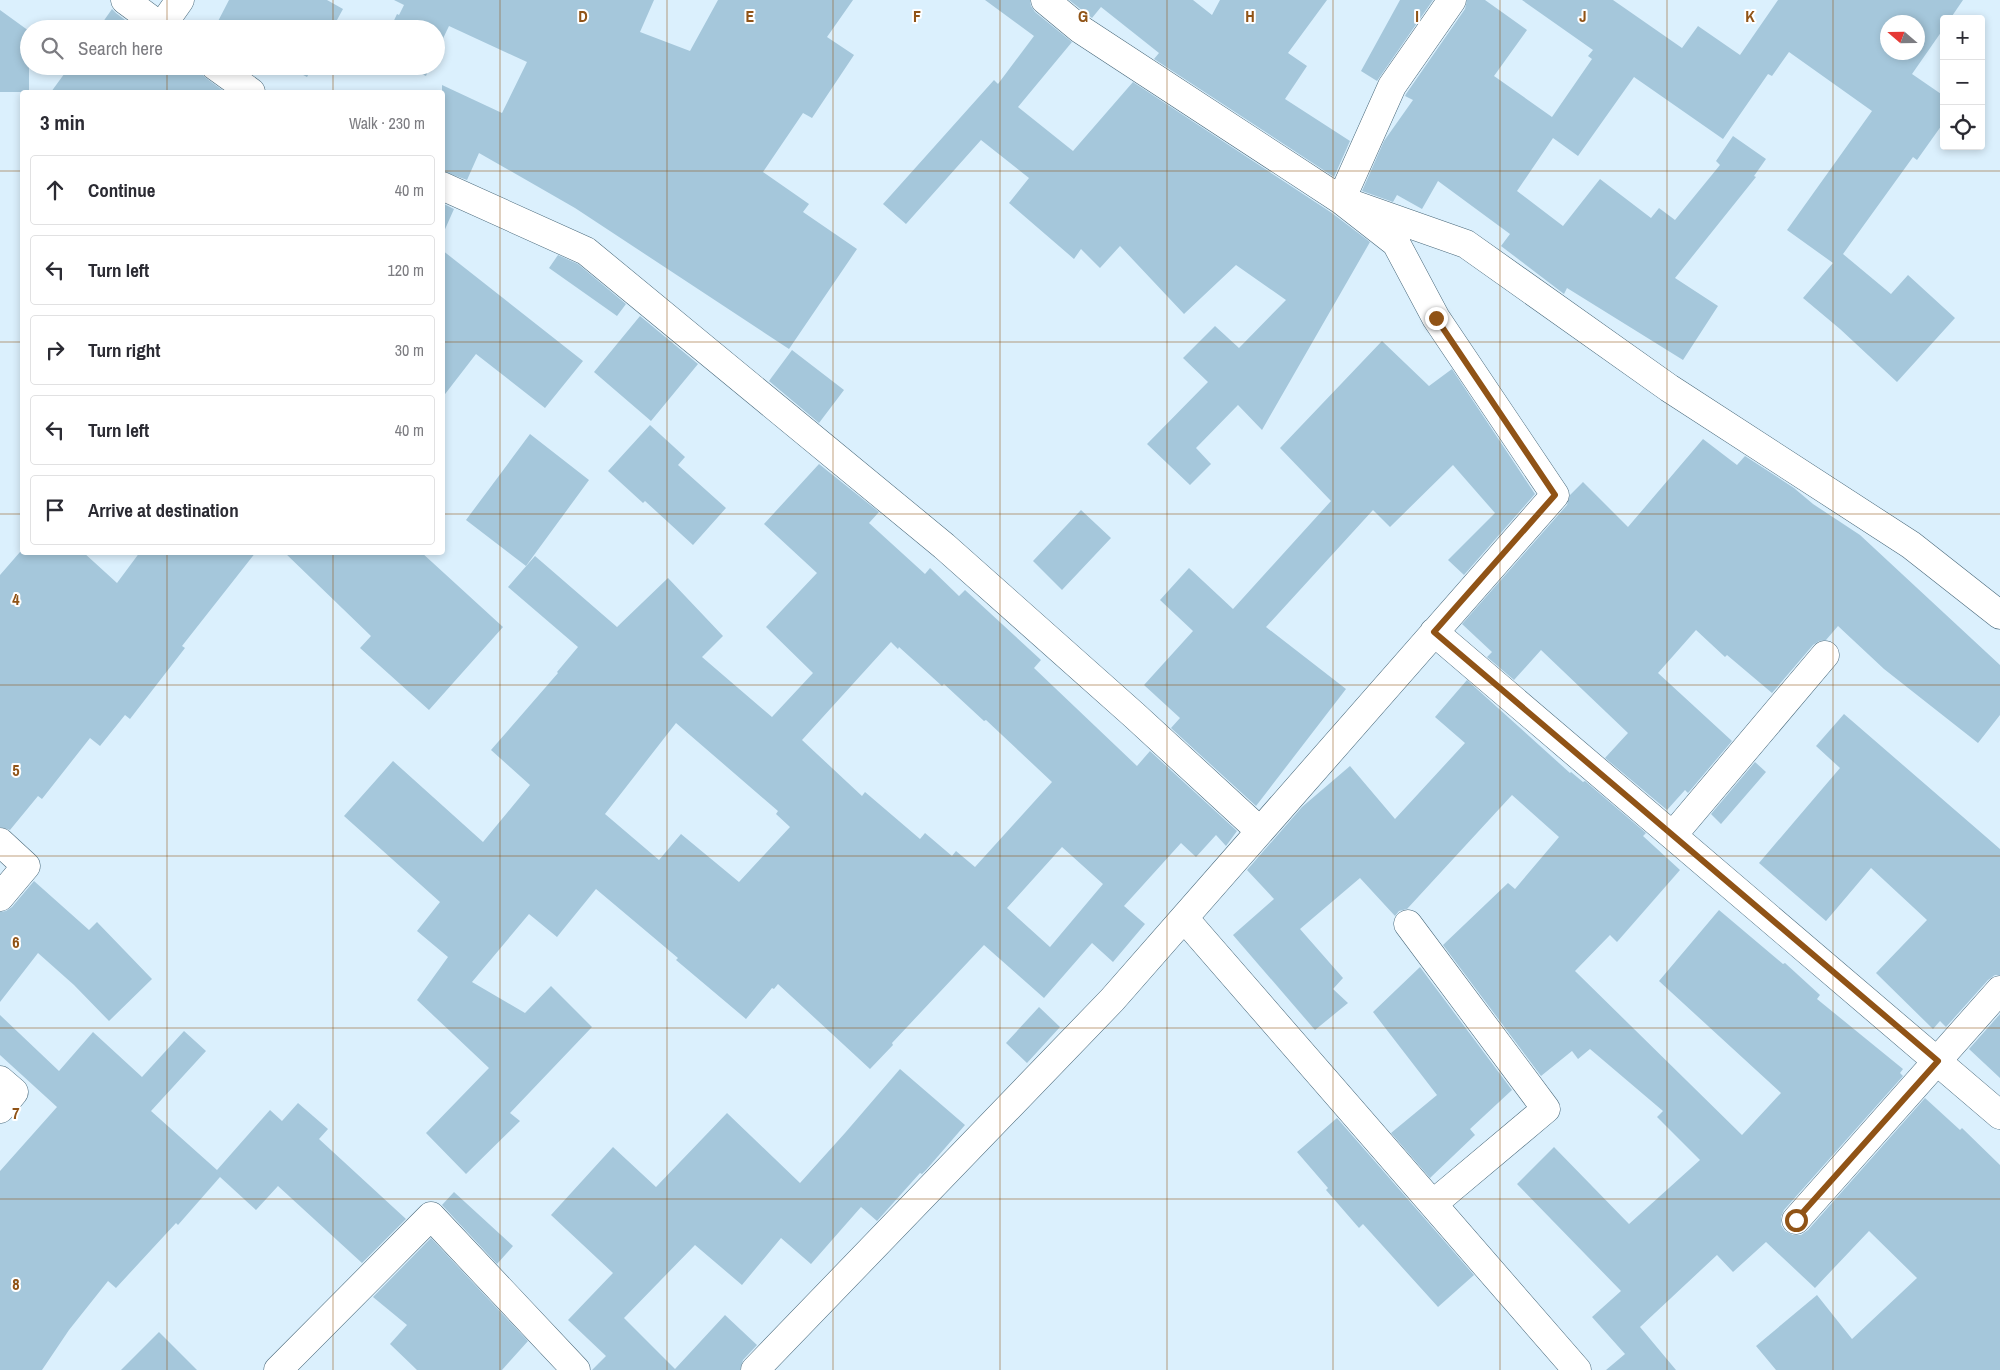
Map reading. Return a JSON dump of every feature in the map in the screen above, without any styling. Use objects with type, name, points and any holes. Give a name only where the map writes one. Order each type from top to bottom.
[{"type":"street","points":[[125,0],[152,20]]},
{"type":"street","points":[[168,20],[180,0]]},
{"type":"street","points":[[755,1370],[1112,1000],[1555,495],[1436,318],[1396,243],[1341,200],[1080,29],[1045,0]]},
{"type":"street","points":[[1341,200],[1392,86],[1452,0]]},
{"type":"street","points":[[227,75],[248,90]]},
{"type":"street","points":[[445,187],[586,251],[944,546],[1134,715],[1260,831]]},
{"type":"street","points":[[1341,200],[1466,244],[1669,388],[1912,545],[2000,615]]},
{"type":"street","points":[[1434,632],[2000,1114]]},
{"type":"street","points":[[1673,835],[1825,655]]},
{"type":"street","points":[[0,842],[26,866],[0,897]]},
{"type":"street","points":[[1184,918],[1434,1203],[1577,1370]]},
{"type":"street","points":[[1408,924],[1546,1109],[1434,1203]]},
{"type":"street","points":[[1796,1220],[2000,990]]},
{"type":"street","points":[[0,1080],[14,1092],[0,1109]]},
{"type":"street","points":[[278,1370],[431,1216],[576,1370]]},
{"type":"building","points":[[229,0],[327,0],[343,9],[337,20],[219,20]]},
{"type":"building","points":[[394,0],[654,0],[640,32],[690,51],[718,0],[853,0],[827,37],[854,55],[812,118],[803,113],[763,172],[809,204],[803,212],[857,249],[789,349],[575,208],[479,153],[467,180],[445,172],[445,90],[442,90],[442,85],[502,113],[527,62],[449,26],[445,34],[445,20],[394,20],[404,5]]},
{"type":"building","points":[[985,0],[1030,0],[1035,12],[1072,42],[1018,107],[1073,151],[1133,82],[1332,213],[1370,242],[1262,430],[1238,405],[1196,448],[1211,464],[1190,485],[1147,444],[1208,382],[1183,358],[1215,326],[1239,348],[1286,300],[1236,265],[1184,314],[1120,246],[1100,268],[1081,249],[1074,259],[1009,203],[1029,178],[981,140],[906,224],[883,204],[994,80],[998,84],[1034,36]]},
{"type":"building","points":[[1069,0],[1193,0],[1212,15],[1220,0],[1327,0],[1288,53],[1307,66],[1285,99],[1350,141],[1334,177],[1154,59],[1159,53],[1101,7],[1092,18]]},
{"type":"building","points":[[1400,0],[1433,0],[1377,81],[1361,71]]},
{"type":"building","points":[[1467,0],[1485,0],[1527,30],[1494,76],[1552,117],[1592,59],[1588,56],[1593,50],[1522,0],[1613,0],[1682,48],[1698,26],[1740,55],[1778,0],[1963,0],[1953,15],[1940,15],[1940,34],[1925,55],[1925,15],[1880,15],[1880,60],[1922,60],[1912,74],[1940,93],[1940,128],[1917,160],[1913,157],[1843,254],[1891,294],[1908,275],[1955,318],[1897,382],[1840,329],[1803,298],[1833,263],[1787,230],[1872,111],[1789,52],[1772,76],[1768,74],[1723,139],[1634,77],[1578,156],[1553,138],[1517,191],[1563,226],[1600,179],[1651,218],[1659,208],[1675,220],[1720,165],[1716,161],[1733,136],[1766,159],[1754,176],[1756,177],[1675,278],[1718,306],[1683,360],[1567,288],[1564,294],[1501,246],[1510,234],[1438,181],[1422,209],[1397,195],[1393,202],[1362,191],[1384,141],[1413,100],[1405,96],[1465,9]]},
{"type":"building","points":[[112,9],[125,20],[104,20]]},
{"type":"building","points":[[0,10],[20,24],[20,75],[29,75],[29,90],[0,92]]},
{"type":"building","points":[[63,75],[203,75],[222,90],[52,90]]},
{"type":"building","points":[[445,204],[454,209],[445,229]]},
{"type":"building","points":[[445,252],[583,361],[545,408],[476,354],[445,394]]},
{"type":"building","points":[[558,255],[578,264],[626,304],[617,316],[549,268]]},
{"type":"building","points":[[640,316],[698,364],[651,421],[594,372]]},
{"type":"building","points":[[1382,341],[1429,386],[1452,369],[1535,494],[1464,575],[1448,560],[1495,513],[1453,465],[1390,527],[1373,510],[1266,627],[1346,689],[1256,806],[1171,728],[1180,718],[1144,685],[1193,631],[1160,600],[1189,568],[1233,609],[1331,501],[1280,448]]},
{"type":"building","points":[[792,350],[844,390],[819,423],[769,381]]},
{"type":"building","points":[[650,425],[685,457],[678,465],[726,508],[693,545],[645,501],[643,503],[608,471]]},
{"type":"building","points":[[530,434],[589,480],[526,566],[466,520]]},
{"type":"building","points":[[1703,439],[1737,465],[1745,456],[1860,535],[2000,665],[2000,715],[1978,743],[1884,669],[1838,626],[1826,640],[1819,641],[1813,645],[1772,693],[1727,655],[1725,657],[1696,630],[1658,673],[1732,741],[1688,793],[1685,790],[1667,810],[1605,758],[1628,733],[1541,650],[1514,680],[1487,657],[1492,652],[1462,624],[1567,505],[1570,495],[1583,482],[1628,527]]},
{"type":"building","points":[[819,464],[879,512],[869,523],[925,574],[930,568],[959,596],[965,590],[1041,660],[1034,668],[1137,766],[1150,751],[1237,831],[1226,846],[1216,835],[1196,857],[1181,843],[1124,906],[1145,924],[1113,962],[1092,943],[1044,998],[984,945],[870,1069],[778,984],[774,989],[772,988],[746,1019],[676,960],[678,958],[596,889],[557,937],[529,914],[472,982],[525,1013],[551,986],[592,1027],[510,1113],[520,1121],[466,1174],[426,1133],[489,1068],[417,1000],[448,957],[417,931],[440,902],[344,816],[393,761],[483,842],[530,785],[491,750],[578,647],[508,587],[535,556],[617,627],[668,578],[723,636],[702,657],[772,717],[813,673],[766,627],[817,573],[764,524]],"holes":[[[891,642],[942,686],[944,684],[984,721],[986,720],[1052,782],[975,867],[956,851],[952,856],[925,833],[920,839],[865,792],[862,796],[802,740]],[[676,723],[778,811],[776,814],[790,827],[739,882],[681,834],[659,860],[605,814]],[[1062,847],[1103,884],[1050,947],[1007,908]]]},
{"type":"building","points":[[1081,510],[1111,538],[1062,590],[1033,561]]},
{"type":"building","points":[[20,552],[20,555],[86,555],[117,583],[138,555],[254,555],[182,646],[185,648],[130,719],[125,715],[100,746],[90,738],[42,799],[38,796],[10,830],[0,827],[0,575]]},
{"type":"building","points":[[287,555],[424,555],[503,627],[429,710],[360,648],[371,636]]},
{"type":"building","points":[[1467,680],[1570,773],[1583,782],[1585,781],[1646,833],[1643,836],[1680,870],[1617,942],[1610,935],[1575,971],[1742,1135],[1781,1093],[1659,981],[1719,910],[1783,964],[1785,963],[1820,995],[1817,999],[1903,1069],[1900,1073],[1903,1076],[1784,1210],[1781,1217],[1781,1225],[1785,1231],[1793,1235],[1801,1235],[1808,1230],[1925,1098],[1960,1130],[1962,1128],[2000,1165],[2000,1370],[1776,1370],[1756,1346],[1817,1295],[1852,1339],[1917,1278],[1869,1231],[1815,1288],[1766,1242],[1733,1272],[1717,1255],[1640,1327],[1676,1370],[1606,1370],[1625,1354],[1592,1317],[1621,1291],[1517,1184],[1554,1147],[1629,1224],[1700,1160],[1657,1117],[1663,1111],[1590,1049],[1578,1059],[1572,1051],[1541,1076],[1443,945],[1508,883],[1515,889],[1559,837],[1512,795],[1407,909],[1399,911],[1395,916],[1360,878],[1300,929],[1343,978],[1333,989],[1348,1003],[1315,1030],[1233,935],[1274,899],[1247,870],[1302,807],[1350,766],[1395,819],[1465,743],[1435,717]]},
{"type":"building","points":[[1844,714],[2000,849],[2000,975],[1995,975],[1988,980],[1946,1027],[1940,1021],[1933,1029],[1876,973],[1927,920],[1871,868],[1826,921],[1759,863],[1840,768],[1816,746]]},
{"type":"building","points":[[1755,762],[1766,772],[1721,824],[1711,814]]},
{"type":"building","points":[[34,881],[89,930],[97,922],[152,979],[109,1021],[74,985],[38,953],[0,1002],[0,912],[12,907]]},
{"type":"building","points":[[1420,967],[1512,1090],[1470,1129],[1475,1135],[1430,1178],[1391,1133],[1437,1095],[1373,1012]]},
{"type":"building","points":[[1039,1007],[1060,1027],[1027,1063],[1006,1043]]},
{"type":"building","points":[[2000,1014],[2000,1078],[1969,1049]]},
{"type":"building","points":[[0,1015],[59,1071],[93,1032],[142,1077],[184,1031],[206,1051],[151,1111],[217,1170],[270,1110],[282,1121],[298,1103],[328,1129],[319,1139],[406,1219],[362,1263],[278,1186],[256,1210],[220,1177],[178,1225],[176,1223],[116,1288],[108,1281],[69,1330],[42,1370],[0,1370],[0,1171],[57,1107],[0,1055]]},
{"type":"building","points":[[900,1069],[965,1125],[926,1170],[922,1174],[920,1173],[877,1221],[861,1207],[811,1264],[781,1238],[742,1285],[695,1245],[624,1318],[675,1369],[725,1315],[757,1345],[743,1360],[740,1370],[592,1370],[606,1356],[568,1320],[613,1273],[551,1215],[613,1147],[656,1187],[727,1113],[800,1183]]},
{"type":"building","points":[[1337,1118],[1474,1275],[1438,1307],[1363,1224],[1359,1228],[1326,1190],[1328,1188],[1297,1152]]},
{"type":"building","points":[[454,1192],[513,1246],[497,1264],[442,1205]]},
{"type":"building","points":[[431,1238],[528,1341],[502,1370],[417,1370],[390,1344],[407,1325],[373,1297]]},
{"type":"building","points":[[159,1332],[197,1370],[121,1370]]},
{"type":"route","points":[[1436,318],[1555,495],[1434,632],[1938,1061],[1796,1220]]}]
